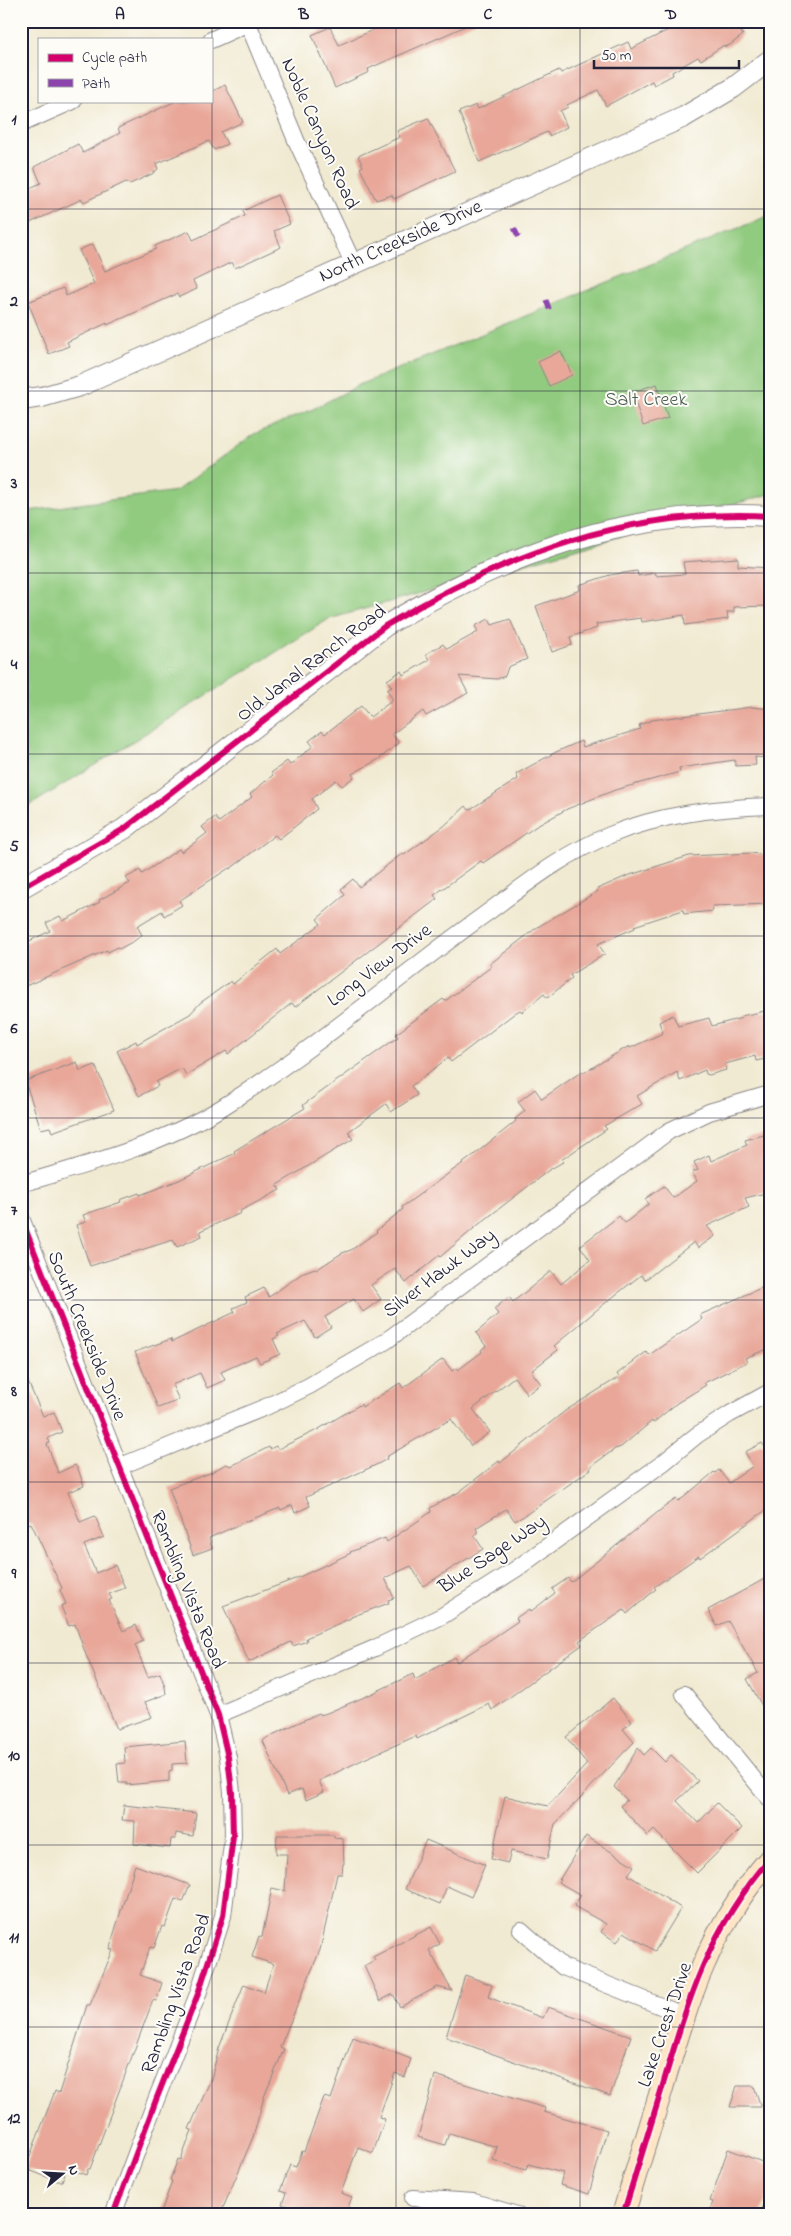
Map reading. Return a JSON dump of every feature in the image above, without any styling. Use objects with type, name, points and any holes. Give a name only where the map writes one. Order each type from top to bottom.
[{"type":"main road","name":"Lake Crest Drive","points":[[623,2215],[683,2015],[716,1937],[738,1900],[770,1860]]},
{"type":"street","points":[[212,40],[249,22]]},
{"type":"street","name":"Noble Canyon Road","points":[[249,22],[296,140],[353,263]]},
{"type":"street","name":"North Creekside Drive","points":[[21,400],[42,397],[80,386],[353,263],[684,118],[733,88],[770,60]]},
{"type":"street","points":[[21,124],[71,102]]},
{"type":"street","name":"Old Janal Ranch Road","points":[[21,888],[124,829],[385,626],[432,597],[470,578],[562,542],[638,523],[688,517],[770,516]]},
{"type":"street","name":"Long View Drive","points":[[21,1184],[156,1140],[220,1108],[290,1061],[516,889],[576,850],[611,835],[680,815],[716,809],[770,806]]},
{"type":"street","name":"Silver Hawk Way","points":[[121,1466],[268,1406],[344,1367],[386,1341],[669,1131],[709,1112],[770,1094]]},
{"type":"street","name":"South Creekside Drive","points":[[21,1218],[121,1466]]},
{"type":"street","name":"Blue Sage Way","points":[[218,1715],[375,1648],[442,1616],[516,1569],[663,1463],[697,1436],[770,1392]]},
{"type":"street","name":"Rambling Vista Road","points":[[113,2215],[198,1994],[223,1916],[233,1836],[232,1792],[228,1757],[218,1715],[121,1466]]},
{"type":"street","points":[[684,1694],[770,1799]]},
{"type":"street","points":[[521,1930],[563,1967],[683,2015]]},
{"type":"street","points":[[413,2198],[474,2202],[517,2215]]},
{"type":"green space","name":"Salt Creek","points":[[770,215],[770,494],[329,619],[21,811],[21,512],[176,491],[254,434],[313,409],[361,384]]},
{"type":"building","points":[[393,21],[477,21],[368,69],[369,72],[335,88],[312,35],[330,27],[339,45]]},
{"type":"building","points":[[667,21],[733,21],[743,35],[730,45],[725,47],[724,45],[701,60],[698,57],[672,72],[673,75],[654,85],[652,81],[606,106],[598,90],[567,105],[568,107],[560,111],[567,127],[549,136],[547,132],[479,162],[459,112],[476,105],[478,109],[559,70],[561,73],[628,42],[631,49],[672,28]]},
{"type":"building","points":[[225,85],[243,122],[221,132],[227,144],[214,150],[209,141],[156,164],[158,169],[152,174],[130,184],[126,182],[84,202],[82,199],[21,227],[21,192],[41,183],[34,167],[78,144],[83,153],[120,133],[118,128],[174,102],[212,102],[212,92]]},
{"type":"building","points":[[428,118],[455,171],[394,199],[392,195],[376,200],[360,168],[363,166],[358,156],[400,137],[397,131]]},
{"type":"building","points":[[277,195],[290,224],[274,231],[281,247],[235,268],[232,262],[193,281],[197,289],[179,297],[177,294],[107,325],[107,323],[67,342],[69,346],[49,354],[28,302],[63,288],[66,296],[94,284],[79,250],[93,244],[105,271],[156,249],[155,246],[189,231],[193,240],[245,216],[243,211]]},
{"type":"building","points":[[561,351],[572,375],[549,386],[538,362]]},
{"type":"building","points":[[657,384],[668,418],[643,426],[632,392]]},
{"type":"building","points":[[738,558],[738,566],[770,568],[770,606],[734,607],[734,612],[727,612],[728,619],[685,625],[684,615],[642,622],[641,618],[596,624],[597,628],[570,637],[572,645],[552,652],[536,606],[580,590],[579,585],[610,575],[637,571],[638,576],[656,573],[656,576],[685,574],[683,562]]},
{"type":"building","points":[[489,619],[492,625],[510,619],[527,659],[508,667],[505,676],[497,679],[459,676],[468,693],[426,716],[423,711],[392,734],[399,743],[379,759],[352,774],[354,777],[342,786],[336,780],[312,799],[317,809],[279,839],[275,835],[230,869],[179,901],[182,905],[164,916],[162,911],[137,926],[142,935],[134,941],[119,949],[118,947],[108,952],[107,950],[21,988],[21,945],[50,931],[46,923],[60,916],[63,921],[100,902],[99,900],[130,883],[126,878],[140,870],[142,874],[179,849],[181,852],[207,833],[202,827],[215,817],[219,822],[252,797],[250,794],[273,775],[271,773],[287,761],[290,765],[313,746],[309,741],[322,731],[325,734],[361,706],[370,717],[393,700],[387,690],[392,687],[387,680],[401,671],[403,675],[429,660],[426,654],[443,644],[447,649],[478,632],[475,626]]},
{"type":"building","points":[[752,707],[770,709],[770,758],[755,757],[756,765],[735,766],[735,760],[679,768],[680,772],[615,790],[567,809],[535,827],[483,863],[481,861],[434,895],[437,899],[295,1007],[292,1003],[228,1054],[226,1051],[186,1075],[182,1068],[156,1082],[158,1086],[139,1096],[117,1051],[136,1041],[137,1044],[190,1014],[200,1003],[231,981],[233,984],[277,949],[280,954],[321,924],[317,919],[345,895],[341,889],[353,879],[359,887],[403,853],[404,855],[444,826],[466,806],[469,810],[518,779],[516,774],[556,752],[581,741],[583,747],[640,729],[639,725],[652,720]]},
{"type":"building","points":[[752,853],[770,856],[770,904],[712,906],[713,911],[684,914],[683,910],[634,926],[635,928],[598,944],[605,954],[570,975],[572,978],[547,998],[544,994],[522,1012],[520,1010],[515,1013],[451,1062],[448,1058],[411,1086],[417,1095],[391,1112],[386,1104],[348,1132],[353,1139],[277,1185],[280,1190],[240,1211],[241,1213],[200,1231],[202,1236],[177,1247],[173,1240],[90,1266],[76,1225],[86,1222],[83,1215],[179,1180],[235,1153],[234,1151],[305,1108],[303,1105],[398,1037],[396,1034],[443,999],[445,1001],[491,967],[490,964],[536,928],[598,891],[597,889],[627,876],[689,856]]},
{"type":"building","points":[[770,1010],[770,1058],[756,1061],[755,1056],[725,1064],[726,1070],[709,1075],[706,1074],[705,1070],[680,1081],[677,1072],[637,1096],[642,1104],[604,1126],[607,1129],[561,1160],[563,1162],[549,1170],[440,1257],[439,1255],[406,1283],[395,1269],[371,1285],[381,1299],[363,1312],[354,1299],[325,1317],[331,1327],[315,1337],[305,1321],[277,1334],[279,1336],[273,1339],[280,1354],[260,1363],[256,1356],[221,1372],[225,1380],[207,1388],[200,1373],[172,1385],[179,1400],[158,1408],[135,1352],[171,1339],[172,1342],[235,1312],[233,1308],[247,1302],[245,1297],[264,1288],[269,1297],[304,1272],[315,1268],[316,1270],[342,1253],[351,1250],[377,1232],[403,1209],[402,1207],[470,1158],[516,1121],[515,1119],[525,1111],[518,1102],[535,1089],[542,1099],[581,1072],[585,1072],[629,1046],[630,1048],[663,1033],[659,1022],[673,1015],[678,1026],[709,1018],[712,1026],[742,1018],[741,1016]]},
{"type":"building","points":[[77,1062],[80,1071],[95,1065],[114,1110],[52,1132],[50,1127],[41,1129],[25,1081]]},
{"type":"building","points":[[764,1135],[767,1141],[770,1141],[770,1192],[745,1198],[749,1207],[707,1226],[715,1236],[698,1248],[694,1242],[645,1280],[641,1275],[599,1308],[554,1346],[558,1350],[531,1371],[541,1384],[527,1394],[514,1377],[473,1409],[490,1432],[471,1446],[451,1419],[386,1457],[387,1459],[378,1464],[306,1497],[310,1506],[295,1513],[292,1505],[247,1521],[209,1538],[212,1548],[193,1555],[169,1488],[210,1473],[226,1464],[231,1466],[269,1447],[270,1449],[276,1446],[278,1449],[317,1430],[361,1404],[362,1407],[400,1383],[403,1388],[443,1359],[452,1371],[457,1368],[458,1370],[482,1352],[481,1350],[486,1346],[476,1333],[498,1314],[494,1309],[509,1297],[513,1302],[551,1271],[561,1284],[590,1260],[580,1246],[619,1216],[625,1223],[649,1204],[645,1199],[664,1186],[673,1198],[697,1181],[692,1172],[698,1170],[694,1162],[709,1155],[711,1161],[747,1145],[745,1140]]},
{"type":"building","points":[[770,1284],[770,1348],[745,1358],[747,1362],[704,1383],[706,1385],[677,1403],[621,1447],[615,1449],[590,1467],[591,1469],[524,1516],[515,1521],[506,1509],[476,1528],[478,1533],[474,1535],[483,1549],[423,1586],[411,1566],[385,1578],[394,1598],[388,1600],[389,1603],[351,1617],[306,1638],[307,1641],[293,1646],[291,1642],[249,1662],[223,1606],[295,1579],[350,1552],[385,1538],[387,1542],[431,1512],[430,1508],[459,1492],[499,1461],[500,1463],[565,1411],[619,1377],[617,1374],[646,1352],[649,1355],[702,1319],[700,1315]]},
{"type":"building","points":[[21,1366],[43,1416],[54,1412],[62,1432],[48,1438],[50,1443],[47,1444],[58,1473],[75,1465],[78,1469],[84,1486],[68,1492],[80,1522],[95,1516],[104,1537],[84,1545],[96,1573],[115,1565],[125,1588],[109,1594],[112,1599],[109,1600],[123,1631],[136,1625],[143,1641],[135,1645],[148,1677],[160,1673],[165,1687],[166,1694],[145,1702],[152,1717],[117,1729],[75,1624],[69,1626],[61,1606],[66,1604],[60,1590],[62,1588],[31,1523],[25,1525],[21,1515]]},
{"type":"building","points":[[762,1443],[770,1454],[770,1507],[700,1558],[699,1556],[654,1587],[656,1589],[627,1614],[624,1610],[579,1641],[582,1645],[492,1710],[489,1704],[417,1739],[416,1736],[364,1759],[319,1781],[324,1792],[306,1800],[302,1789],[287,1795],[263,1741],[268,1737],[319,1713],[320,1715],[327,1713],[369,1695],[413,1674],[415,1680],[454,1657],[457,1662],[518,1621],[516,1618],[529,1609],[530,1612],[555,1593],[552,1589],[568,1578],[571,1582],[663,1508],[676,1499],[678,1501],[683,1498],[714,1472],[719,1470],[729,1483],[753,1466],[745,1452]]},
{"type":"building","points":[[770,1576],[770,1720],[747,1679],[758,1673],[728,1621],[717,1626],[708,1610]]},
{"type":"building","points":[[613,1698],[632,1722],[623,1729],[634,1742],[555,1824],[547,1859],[511,1851],[508,1863],[491,1859],[505,1796],[548,1806],[587,1764],[566,1737]]},
{"type":"building","points":[[185,1741],[187,1763],[172,1764],[172,1770],[169,1771],[169,1781],[126,1785],[127,1783],[119,1783],[117,1764],[125,1763],[124,1747]]},
{"type":"building","points":[[638,1748],[644,1755],[651,1748],[665,1762],[671,1755],[698,1781],[677,1801],[698,1823],[717,1803],[742,1828],[697,1873],[654,1830],[648,1836],[620,1806],[627,1800],[614,1787]]},
{"type":"building","points":[[124,1805],[196,1813],[193,1836],[176,1833],[175,1839],[171,1839],[170,1848],[134,1844],[135,1821],[122,1820]]},
{"type":"building","points":[[277,1835],[334,1835],[334,1838],[343,1839],[344,1864],[342,1874],[337,1874],[320,1950],[280,2047],[284,2049],[264,2097],[253,2137],[220,2215],[160,2215],[172,2181],[170,2180],[178,2159],[181,2160],[192,2130],[189,2129],[211,2079],[219,2048],[244,1984],[264,1992],[273,1964],[252,1957],[259,1936],[262,1937],[272,1888],[285,1891],[287,1854],[276,1854]]},
{"type":"building","points":[[586,1836],[634,1866],[628,1875],[681,1908],[655,1951],[624,1932],[617,1942],[601,1932],[606,1924],[574,1906],[581,1895],[558,1882]]},
{"type":"building","points":[[426,1840],[485,1865],[471,1897],[447,1886],[440,1904],[405,1889]]},
{"type":"building","points":[[135,1865],[190,1885],[183,1902],[175,1899],[165,1927],[162,1926],[154,1948],[150,1947],[140,1975],[162,1983],[156,2001],[153,2000],[90,2169],[88,2169],[86,2175],[67,2168],[62,2181],[57,2181],[26,2169],[55,2091],[59,2093],[87,2005],[90,2005],[113,1950],[110,1949],[112,1940]]},
{"type":"building","points":[[431,1927],[440,1944],[429,1950],[452,1991],[437,1987],[400,2007],[393,1994],[380,2001],[364,1966],[375,1960],[373,1957]]},
{"type":"building","points":[[465,1975],[492,1985],[488,1997],[543,2018],[548,2007],[631,2036],[610,2096],[446,2037]]},
{"type":"building","points":[[353,2037],[411,2059],[405,2077],[395,2073],[379,2117],[385,2119],[373,2153],[358,2147],[341,2193],[352,2197],[345,2215],[311,2215],[282,2204],[286,2193],[280,2191],[290,2165],[296,2167],[302,2151],[304,2152],[324,2097],[331,2099]]},
{"type":"building","points":[[435,2075],[545,2108],[544,2112],[607,2130],[589,2194],[560,2185],[563,2173],[528,2164],[526,2170],[493,2160],[497,2147],[449,2133],[445,2145],[418,2137]]},
{"type":"building","points":[[737,2086],[754,2086],[761,2107],[730,2107]]},
{"type":"building","points":[[728,2149],[770,2165],[770,2188],[760,2215],[708,2215],[713,2202],[710,2201]]},
{"type":"marked path","points":[[514,228],[520,240]]},
{"type":"marked path","points":[[546,300],[551,314]]},
{"type":"cycle path","points":[[21,888],[124,829],[385,626],[430,600],[476,577],[522,557],[569,541],[617,528],[667,520],[718,515],[770,516]]},
{"type":"cycle path","points":[[21,1218],[218,1715],[228,1757],[232,1792],[233,1836],[223,1916],[198,1994],[113,2215]]},
{"type":"cycle path","points":[[623,2215],[681,2025],[702,1967],[715,1939],[731,1912],[770,1859]]}]
